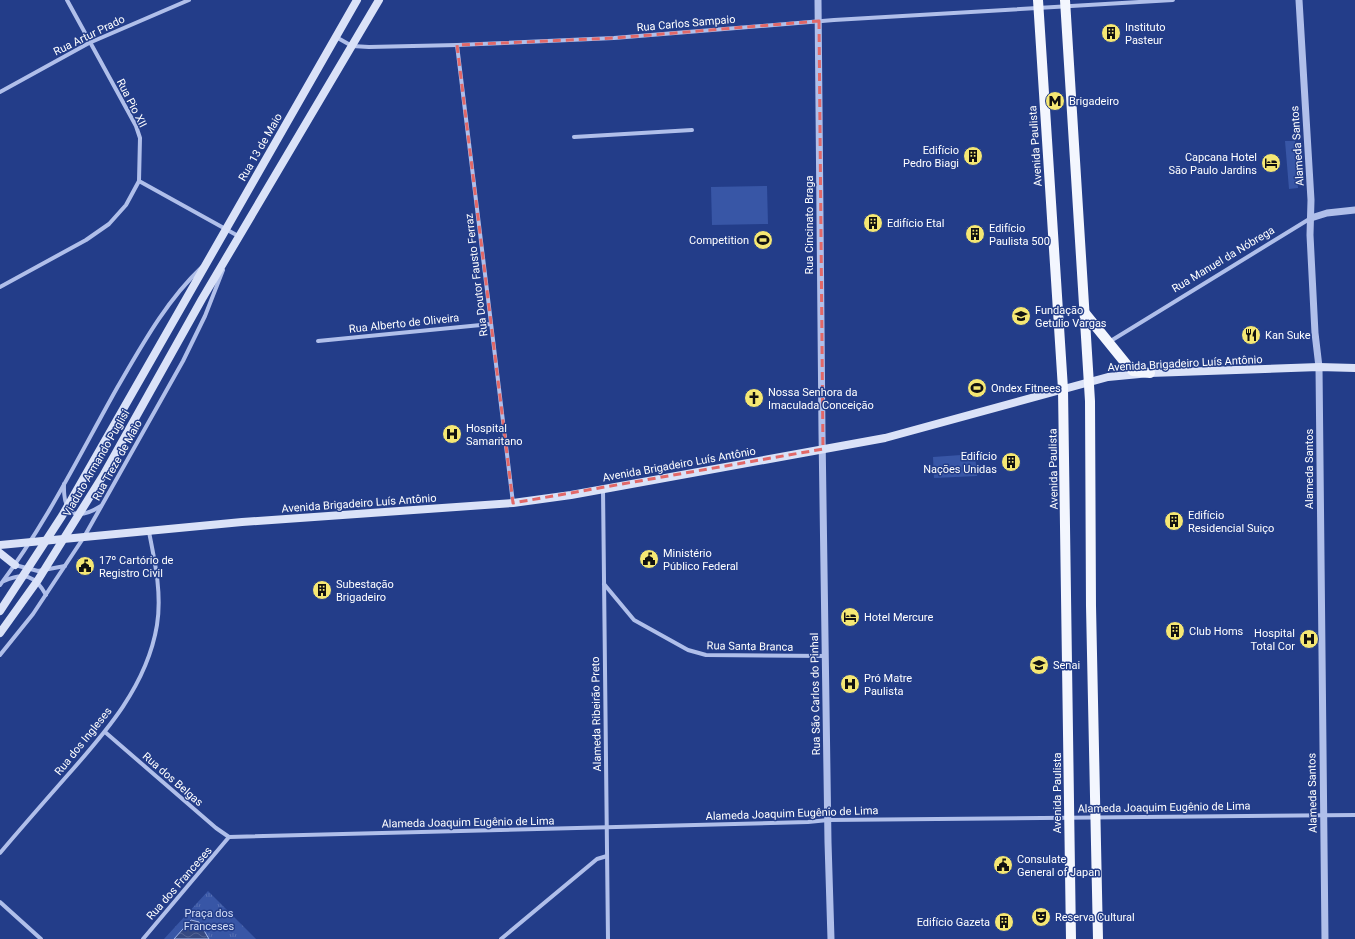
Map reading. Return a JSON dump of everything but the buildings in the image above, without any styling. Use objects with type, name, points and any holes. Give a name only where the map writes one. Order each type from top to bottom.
[{"type":"main road","name":"Rua 13 de Maio","points":[[182,305],[357,0]]},
{"type":"main road","points":[[227,260],[378,0]]},
{"type":"main road","points":[[1066,3],[1089,382],[1098,939]]},
{"type":"main road","name":"Avenida Paulista","points":[[1038,4],[1063,389],[1071,939]]},
{"type":"main road","name":"Viaduto Armando Puglisi","points":[[0,633],[18,610],[116,454],[202,299],[227,260]]},
{"type":"main road","name":"Viaduto Armando Puglisi","points":[[0,611],[62,516],[182,305]]},
{"type":"main road","points":[[1084,312],[1108,343],[1133,371],[1150,373]]},
{"type":"main road","name":"Avenida Brigadeiro Luís Antônio","points":[[0,545],[242,522],[513,503],[603,489],[885,438],[1108,377],[1150,373],[1355,368]]},
{"type":"main road","points":[[0,553],[15,566]]},
{"type":"street","name":"Rua Pio XII","points":[[67,0],[136,126],[140,138],[139,181]]},
{"type":"street","name":"Rua Artur Prado","points":[[0,92],[90,43],[189,0]]},
{"type":"street","name":"Rua Cincinato Braga","points":[[818,0],[823,449]]},
{"type":"street","name":"Rua Carlos Sampaio","points":[[336,37],[352,46],[457,45],[614,38],[1038,4],[1173,0]]},
{"type":"street","name":"Alameda Santos","points":[[1299,0],[1311,218],[1310,234],[1315,332],[1319,368],[1325,939]]},
{"type":"street","name":"Rua Doutor Fausto Ferraz","points":[[457,45],[513,503]]},
{"type":"street","points":[[574,138],[692,130]]},
{"type":"street","points":[[0,287],[86,240],[109,224],[126,205],[139,181],[240,238]]},
{"type":"street","name":"Rua Manuel da Nóbrega","points":[[1108,343],[1311,218],[1327,213],[1355,210]]},
{"type":"street","name":"Rua Treze de Maio","points":[[0,655],[46,595],[84,537],[183,361],[205,316],[227,260]]},
{"type":"street","points":[[1,584],[15,566],[30,542],[146,338],[189,279],[208,261]]},
{"type":"street","name":"Rua Alberto de Oliveira","points":[[318,341],[491,324]]},
{"type":"street","name":"Rua São Carlos do Pinhal","points":[[823,449],[825,656],[831,939]]},
{"type":"street","points":[[64,482],[64,499],[68,510],[75,515],[85,515],[102,505]]},
{"type":"street","name":"Alameda Ribeirão Preto","points":[[603,489],[608,939]]},
{"type":"street","name":"Rua dos Ingleses","points":[[0,853],[105,732],[129,698],[140,678],[157,625],[158,586],[149,532]]},
{"type":"street","points":[[15,566],[38,571],[65,566]]},
{"type":"street","points":[[1,584],[19,576],[29,577],[39,584],[46,595]]},
{"type":"street","name":"Rua Santa Branca","points":[[604,584],[634,620],[688,650],[706,655],[825,656]]},
{"type":"street","name":"Rua dos Belgas","points":[[105,732],[229,838]]},
{"type":"street","name":"Alameda Joaquim Eugênio de Lima","points":[[229,838],[808,822],[828,820],[1323,814],[1355,815]]},
{"type":"street","name":"Rua dos Franceses","points":[[143,939],[229,838]]},
{"type":"street","points":[[501,939],[597,859],[607,856]]},
{"type":"street","points":[[0,902],[41,939]]},
{"type":"highlighted area","points":[[819,21],[823,449],[513,503],[457,45],[614,38]]},
{"type":"green space","points":[[1285,141],[1295,141],[1298,188],[1289,189]]},
{"type":"green space","points":[[767,186],[768,224],[712,225],[711,187]]},
{"type":"green space","points":[[975,454],[977,476],[934,478],[933,457]]},
{"type":"green space","name":"Praça dos Franceses","points":[[208,891],[256,939],[164,939]]},
{"type":"water","points":[[191,920],[199,922],[209,939],[174,939]]},
{"type":"place","name":"Instituto Pasteur","points":[[1111,33]]},
{"type":"place","name":"Brigadeiro","points":[[1055,101]]},
{"type":"place","name":"Edifício Pedro Biagi","points":[[973,156]]},
{"type":"place","name":"Capcana Hotel São Paulo Jardins","points":[[1271,163]]},
{"type":"place","name":"Edifício Etal","points":[[873,223]]},
{"type":"place","name":"Edifício Paulista 500","points":[[975,234]]},
{"type":"place","name":"Competition","points":[[763,240]]},
{"type":"place","name":"Fundação Getulio Vargas","points":[[1021,316]]},
{"type":"place","name":"Kan Suke","points":[[1251,335]]},
{"type":"place","name":"Ondex Fitnees","points":[[977,388]]},
{"type":"place","name":"Nossa Senhora da Imaculada Conceição","points":[[754,398]]},
{"type":"place","name":"Hospital Samaritano","points":[[452,434]]},
{"type":"place","name":"Edifício Nações Unidas","points":[[1011,462]]},
{"type":"place","name":"Edifício Residencial Suiço","points":[[1174,521]]},
{"type":"place","name":"Ministério Público Federal","points":[[649,559]]},
{"type":"place","name":"17º Cartório de Registro Civil","points":[[85,566]]},
{"type":"place","name":"Subestação Brigadeiro","points":[[322,590]]},
{"type":"place","name":"Hotel Mercure","points":[[850,617]]},
{"type":"place","name":"Club Homs","points":[[1175,631]]},
{"type":"place","name":"Hospital Total Cor","points":[[1309,639]]},
{"type":"place","name":"Senai","points":[[1039,665]]},
{"type":"place","name":"Pró Matre Paulista","points":[[850,684]]},
{"type":"place","name":"Consulate General of Japan","points":[[1003,865]]},
{"type":"place","name":"Reserva Cultural","points":[[1041,917]]},
{"type":"place","name":"Edifício Gazeta","points":[[1004,922]]}]
